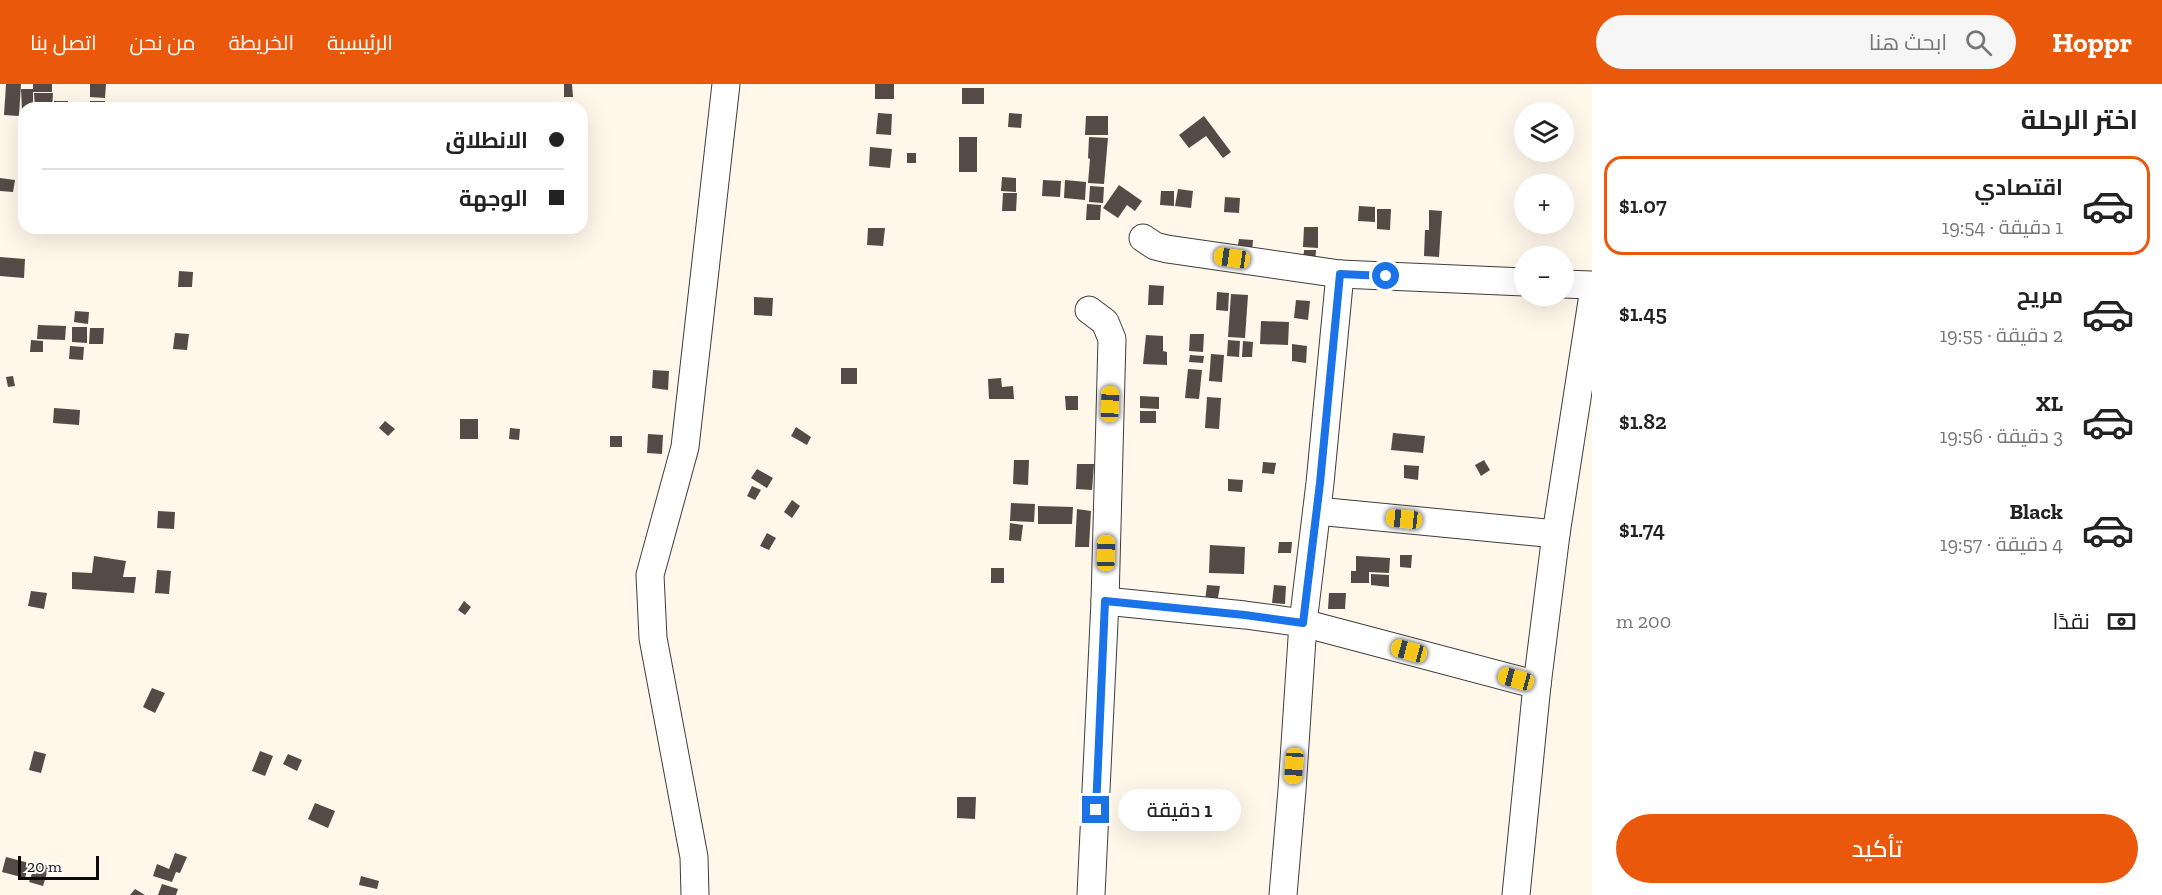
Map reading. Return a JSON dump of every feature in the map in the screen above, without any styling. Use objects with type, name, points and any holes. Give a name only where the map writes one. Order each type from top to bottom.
[{"type":"street","points":[[695,895],[694,857],[653,638],[650,575],[685,447],[726,84]]},
{"type":"street","points":[[1143,238],[1155,246],[1167,249],[1340,274],[1514,282]]},
{"type":"street","points":[[1283,895],[1293,790],[1303,623],[1317,511],[1340,274]]},
{"type":"street","points":[[1574,284],[1592,285]]},
{"type":"street","points":[[1516,895],[1537,685],[1556,534],[1592,301]]},
{"type":"street","points":[[1089,310],[1105,322],[1112,339],[1105,601],[1091,895]]},
{"type":"street","points":[[1317,511],[1556,534]]},
{"type":"street","points":[[1105,601],[1303,623],[1537,685]]},
{"type":"building","points":[[6,84],[21,84],[18,116],[4,115]]},
{"type":"building","points":[[33,84],[52,84],[52,92],[33,92],[33,102],[22,102],[21,89],[33,89]]},
{"type":"building","points":[[90,84],[106,84],[105,98],[90,97]]},
{"type":"building","points":[[564,84],[572,84],[573,97],[564,97]]},
{"type":"building","points":[[875,84],[894,84],[894,99],[875,99]]},
{"type":"building","points":[[962,88],[984,88],[984,104],[962,104]]},
{"type":"building","points":[[34,93],[53,93],[52,102],[35,102]]},
{"type":"building","points":[[878,113],[892,114],[891,135],[876,134]]},
{"type":"building","points":[[1009,113],[1022,114],[1021,128],[1008,127]]},
{"type":"building","points":[[1086,116],[1108,116],[1108,135],[1085,135]]},
{"type":"building","points":[[1204,116],[1231,152],[1223,158],[1206,136],[1189,148],[1179,135]]},
{"type":"building","points":[[959,137],[977,137],[977,172],[959,172]]},
{"type":"building","points":[[1089,137],[1108,138],[1104,184],[1088,183]]},
{"type":"building","points":[[870,147],[892,149],[890,168],[869,166]]},
{"type":"building","points":[[907,153],[916,153],[916,163],[907,163]]},
{"type":"building","points":[[1002,177],[1016,178],[1016,192],[1001,191]]},
{"type":"building","points":[[0,178],[15,180],[13,192],[0,191]]},
{"type":"building","points":[[1043,180],[1061,181],[1060,197],[1042,196]]},
{"type":"building","points":[[1065,180],[1086,182],[1085,200],[1064,198]]},
{"type":"building","points":[[1119,185],[1142,201],[1135,211],[1127,205],[1118,218],[1103,208]]},
{"type":"building","points":[[1090,186],[1104,187],[1103,203],[1089,202]]},
{"type":"building","points":[[1178,189],[1193,191],[1191,208],[1175,206]]},
{"type":"building","points":[[1161,191],[1174,191],[1174,206],[1160,205]]},
{"type":"building","points":[[1003,193],[1017,193],[1016,211],[1002,211]]},
{"type":"building","points":[[1225,197],[1240,198],[1239,213],[1224,212]]},
{"type":"building","points":[[1087,204],[1101,205],[1100,220],[1086,220]]},
{"type":"building","points":[[1359,206],[1375,207],[1375,222],[1358,221]]},
{"type":"building","points":[[1377,209],[1391,209],[1390,230],[1377,229]]},
{"type":"building","points":[[1429,210],[1442,211],[1439,257],[1424,256],[1425,230],[1429,230]]},
{"type":"building","points":[[1304,227],[1318,227],[1318,248],[1303,247]]},
{"type":"building","points":[[868,228],[885,228],[883,246],[867,245]]},
{"type":"building","points":[[1239,239],[1253,240],[1252,252],[1237,251]]},
{"type":"building","points":[[1304,250],[1316,250],[1315,264],[1303,263]]},
{"type":"building","points":[[0,257],[25,259],[24,278],[0,276]]},
{"type":"building","points":[[179,271],[193,272],[192,287],[178,287]]},
{"type":"building","points":[[1149,285],[1164,286],[1163,305],[1148,305]]},
{"type":"building","points":[[1217,292],[1229,293],[1228,311],[1216,310]]},
{"type":"building","points":[[1231,294],[1248,295],[1245,338],[1228,337]]},
{"type":"building","points":[[754,297],[773,298],[772,316],[754,315]]},
{"type":"building","points":[[1296,300],[1310,301],[1308,320],[1294,318]]},
{"type":"building","points":[[75,311],[89,312],[88,324],[74,322]]},
{"type":"building","points":[[1261,321],[1289,322],[1288,345],[1260,344]]},
{"type":"building","points":[[38,325],[66,326],[65,340],[37,339]]},
{"type":"building","points":[[72,327],[87,327],[87,343],[72,342]]},
{"type":"building","points":[[90,328],[104,328],[103,344],[89,344]]},
{"type":"building","points":[[175,333],[189,334],[187,350],[173,349]]},
{"type":"building","points":[[1190,334],[1204,334],[1203,352],[1189,351]]},
{"type":"building","points":[[1146,335],[1163,336],[1163,351],[1167,352],[1167,365],[1143,364]]},
{"type":"building","points":[[31,340],[43,341],[43,352],[30,352]]},
{"type":"building","points":[[1228,340],[1240,341],[1239,357],[1227,356]]},
{"type":"building","points":[[1243,341],[1253,342],[1252,357],[1242,357]]},
{"type":"building","points":[[1292,344],[1307,346],[1306,363],[1292,361]]},
{"type":"building","points":[[70,346],[84,347],[83,360],[69,359]]},
{"type":"building","points":[[1211,354],[1224,355],[1222,382],[1209,381]]},
{"type":"building","points":[[1190,355],[1204,356],[1203,363],[1189,362]]},
{"type":"building","points":[[841,368],[857,368],[857,384],[841,384]]},
{"type":"building","points":[[1188,369],[1202,370],[1199,399],[1185,398]]},
{"type":"building","points":[[653,370],[669,371],[668,390],[652,388]]},
{"type":"building","points":[[13,376],[15,386],[8,387],[6,377]]},
{"type":"building","points":[[1001,378],[1002,387],[1013,386],[1014,399],[989,399],[988,379]]},
{"type":"building","points":[[1065,396],[1078,396],[1078,410],[1066,410]]},
{"type":"building","points":[[1140,396],[1159,397],[1159,409],[1140,408]]},
{"type":"building","points":[[1207,397],[1221,398],[1219,429],[1205,428]]},
{"type":"building","points":[[54,408],[80,410],[79,425],[53,423]]},
{"type":"building","points":[[1140,411],[1156,411],[1156,423],[1140,423]]},
{"type":"building","points":[[460,419],[478,419],[478,439],[460,439]]},
{"type":"building","points":[[385,421],[395,429],[388,436],[379,428]]},
{"type":"building","points":[[796,427],[811,437],[807,445],[791,436]]},
{"type":"building","points":[[510,428],[520,429],[519,440],[509,439]]},
{"type":"building","points":[[1393,433],[1425,436],[1423,453],[1391,450]]},
{"type":"building","points":[[648,434],[663,435],[662,454],[647,453]]},
{"type":"building","points":[[610,436],[622,436],[622,447],[610,447]]},
{"type":"building","points":[[1014,460],[1029,460],[1028,485],[1013,484]]},
{"type":"building","points":[[1484,460],[1490,470],[1481,476],[1475,465]]},
{"type":"building","points":[[1263,462],[1276,463],[1274,474],[1262,473]]},
{"type":"building","points":[[1077,464],[1094,464],[1092,490],[1076,489]]},
{"type":"building","points":[[1404,465],[1419,466],[1418,480],[1404,478]]},
{"type":"building","points":[[757,469],[773,478],[767,488],[751,478]]},
{"type":"building","points":[[1228,479],[1243,480],[1242,492],[1228,491]]},
{"type":"building","points":[[752,486],[761,490],[755,500],[747,496]]},
{"type":"building","points":[[792,500],[800,506],[792,518],[784,512]]},
{"type":"building","points":[[1011,503],[1035,504],[1034,522],[1010,521]]},
{"type":"building","points":[[1038,506],[1073,507],[1072,524],[1038,524]]},
{"type":"building","points":[[1077,509],[1091,511],[1089,547],[1075,547]]},
{"type":"building","points":[[158,511],[175,512],[174,529],[157,528]]},
{"type":"building","points":[[1010,523],[1023,525],[1021,541],[1009,540]]},
{"type":"building","points":[[767,533],[776,538],[769,550],[760,546]]},
{"type":"building","points":[[1279,542],[1292,542],[1291,553],[1278,553]]},
{"type":"building","points":[[1210,545],[1245,547],[1244,574],[1209,573]]},
{"type":"building","points":[[1400,555],[1412,555],[1411,568],[1400,567]]},
{"type":"building","points":[[94,556],[126,561],[123,577],[136,577],[134,593],[72,589],[72,572],[92,573]]},
{"type":"building","points":[[1356,556],[1390,558],[1389,573],[1369,572],[1369,583],[1351,583],[1351,571],[1356,571]]},
{"type":"building","points":[[991,568],[1004,568],[1004,583],[991,583]]},
{"type":"building","points":[[157,570],[171,571],[169,594],[155,593]]},
{"type":"building","points":[[1371,574],[1389,575],[1389,587],[1371,585]]},
{"type":"building","points":[[1207,585],[1220,586],[1217,603],[1205,601]]},
{"type":"building","points":[[1274,585],[1286,586],[1285,604],[1272,603]]},
{"type":"building","points":[[31,591],[47,593],[44,609],[28,606]]},
{"type":"building","points":[[1329,593],[1346,593],[1345,609],[1328,609]]},
{"type":"building","points":[[464,601],[471,607],[465,615],[458,610]]},
{"type":"building","points":[[152,688],[165,693],[155,713],[143,707]]},
{"type":"building","points":[[34,751],[46,754],[41,773],[29,770]]},
{"type":"building","points":[[260,751],[273,756],[265,776],[252,771]]},
{"type":"building","points":[[288,754],[302,760],[297,771],[283,764]]},
{"type":"building","points":[[957,797],[976,797],[975,819],[957,818]]},
{"type":"building","points":[[315,803],[335,811],[328,828],[308,819]]},
{"type":"building","points":[[175,853],[187,857],[180,873],[176,872],[172,882],[153,876],[157,864],[169,869]]},
{"type":"building","points":[[6,857],[29,863],[25,878],[2,872]]},
{"type":"building","points":[[36,862],[49,866],[43,886],[29,882]]},
{"type":"building","points":[[361,876],[379,881],[377,889],[359,885]]},
{"type":"building","points":[[162,884],[178,889],[176,895],[158,895]]},
{"type":"building","points":[[135,889],[145,895],[130,895]]},
{"type":"route","points":[[1096,810],[1105,601],[1303,623],[1320,483],[1340,274],[1386,276]]}]
